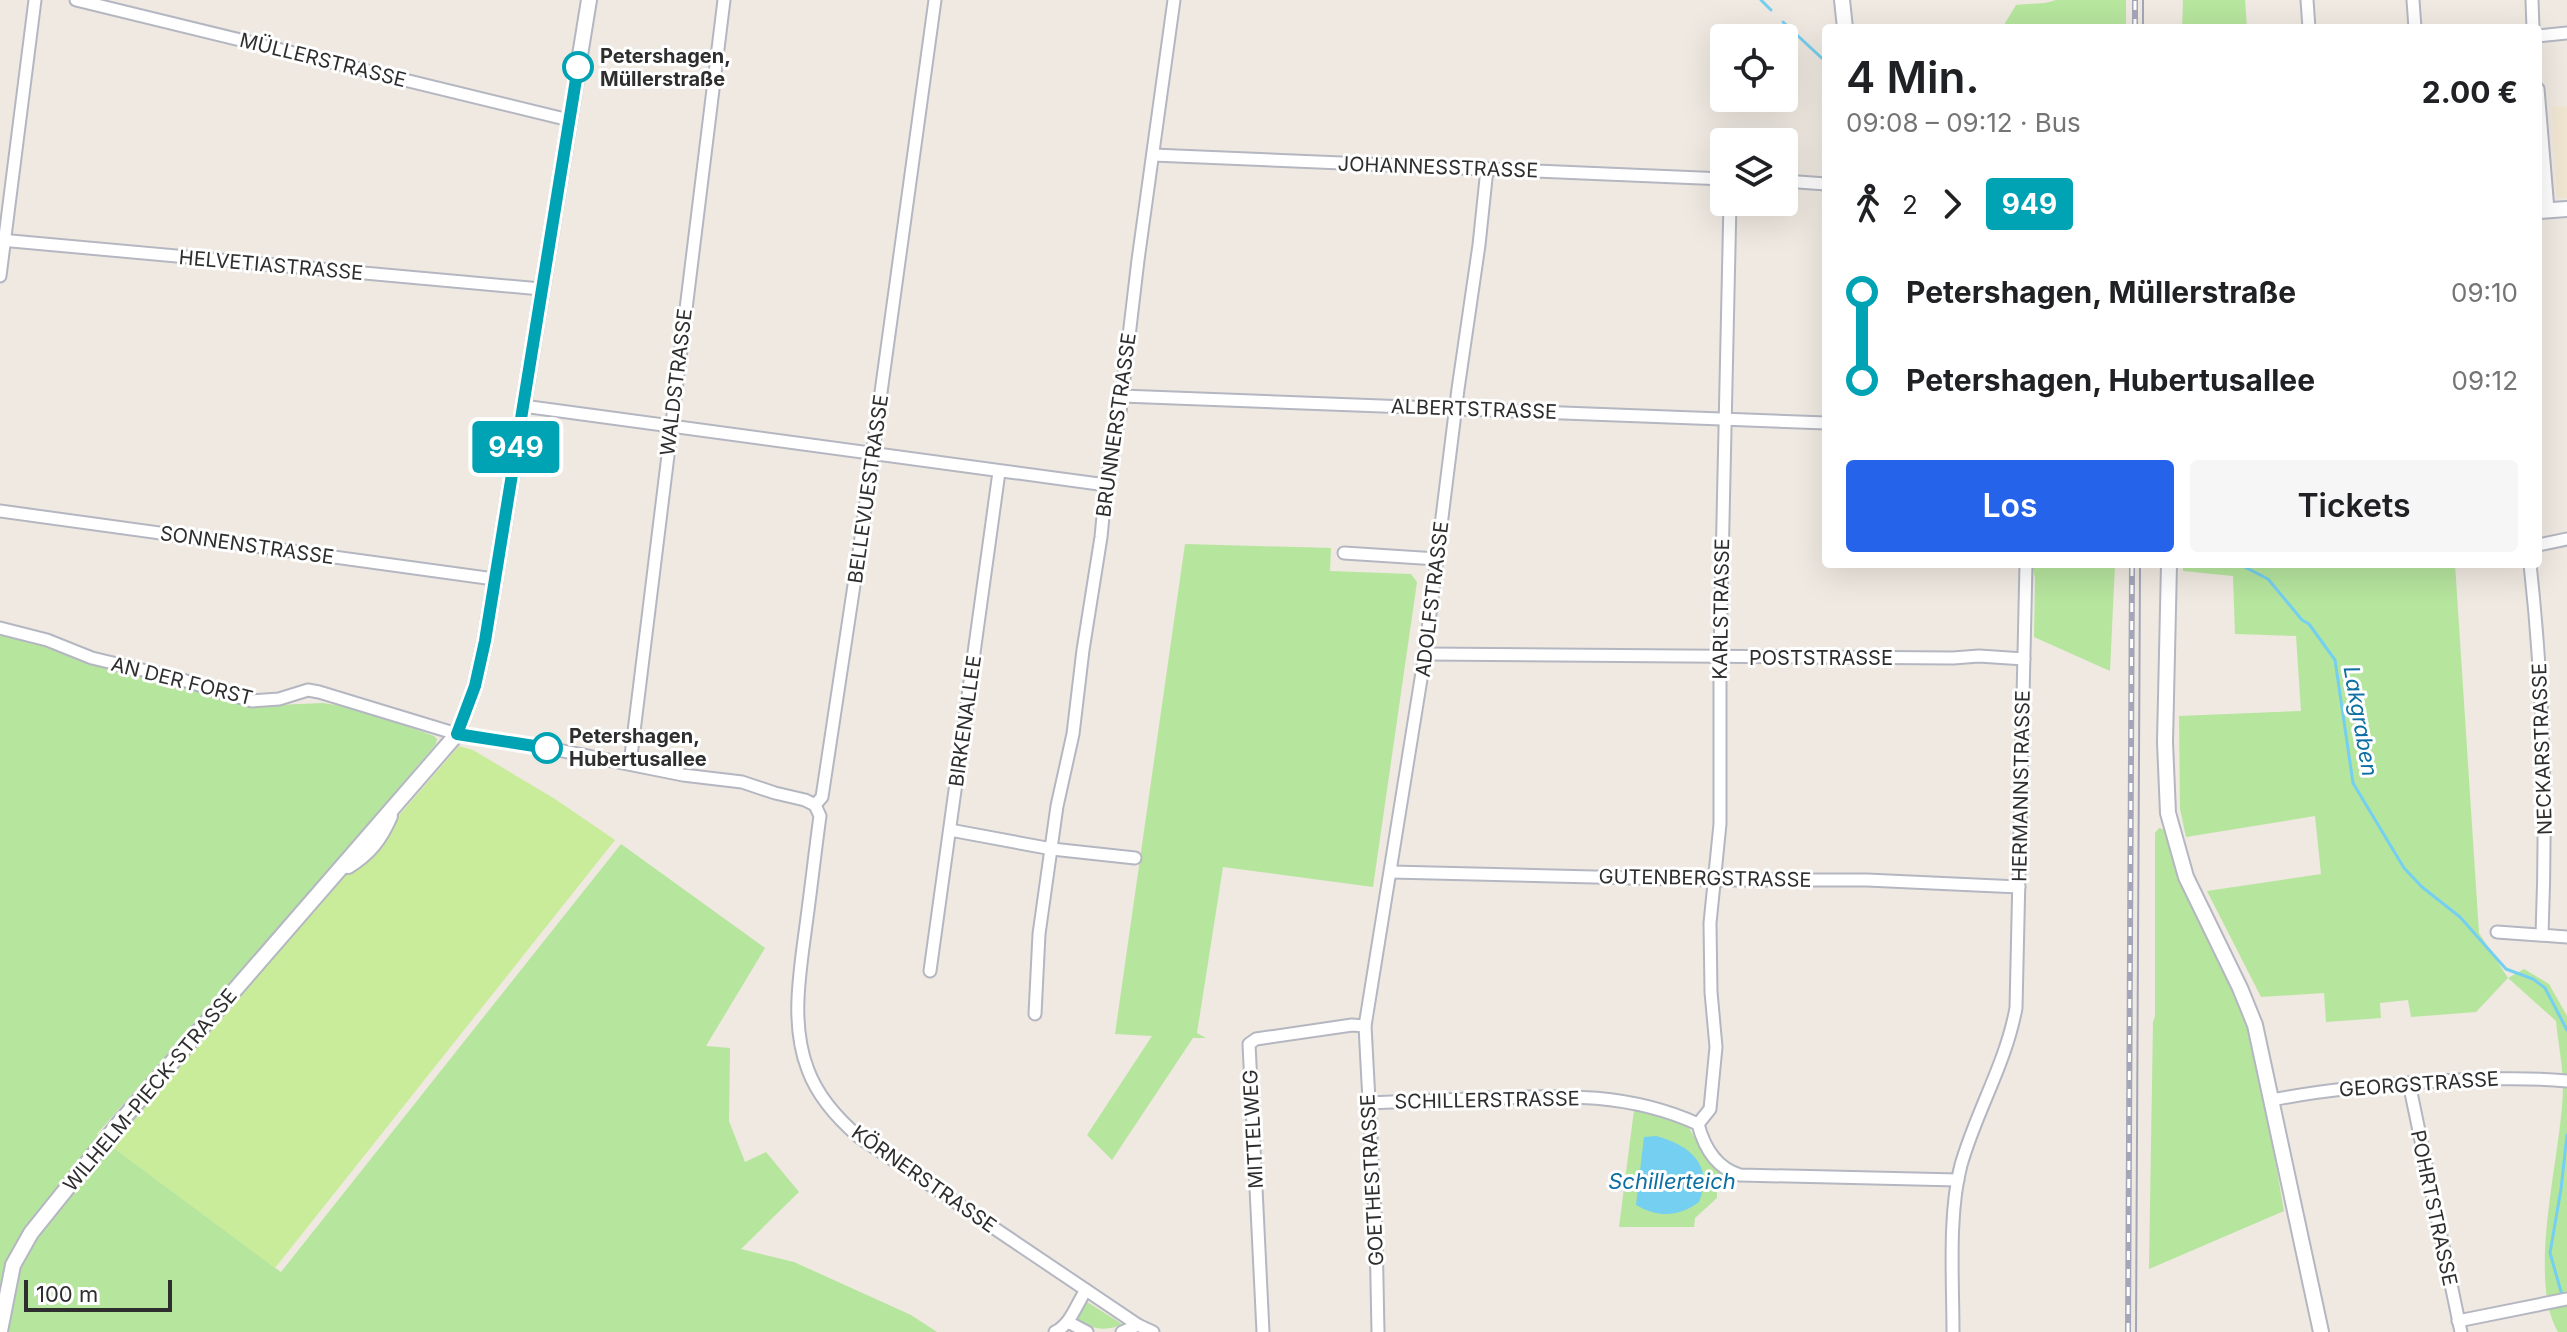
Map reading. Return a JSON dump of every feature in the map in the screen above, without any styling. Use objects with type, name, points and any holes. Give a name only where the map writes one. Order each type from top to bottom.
[{"type":"street","points":[[0,276],[2,240],[35,0]]},
{"type":"street","name":"MÜLLERSTRASSE","points":[[76,0],[569,120]]},
{"type":"street","name":"WILHELM-PIECK-STRASSE","points":[[0,1331],[13,1265],[31,1233],[121,1121],[457,734],[480,663],[589,0]]},
{"type":"street","name":"WALDSTRASSE","points":[[630,764],[724,0]]},
{"type":"street","name":"BELLEVUESTRASSE","points":[[800,974],[820,816],[815,805],[822,797],[935,0]]},
{"type":"street","name":"BRUNNERSTRASSE","points":[[1035,1014],[1039,934],[1057,806],[1073,734],[1106,485],[1122,396],[1174,0]]},
{"type":"street","points":[[1842,0],[1845,24]]},
{"type":"street","points":[[2307,0],[2309,24]]},
{"type":"street","points":[[2413,0],[2415,24]]},
{"type":"street","points":[[2532,0],[2533,24]]},
{"type":"street","points":[[2542,36],[2567,33]]},
{"type":"street","name":"JOHANNESSTRASSE","points":[[1153,155],[1710,178]]},
{"type":"street","name":"ADOLFSTRASSE","points":[[1365,1027],[1425,654],[1487,169]]},
{"type":"street","points":[[1798,181],[1822,182]]},
{"type":"street","points":[[2542,186],[2543,210],[2567,209]]},
{"type":"street","name":"KARLSTRASSE","points":[[1698,1124],[1710,1109],[1716,1047],[1710,923],[1720,824],[1720,657],[1730,216]]},
{"type":"street","name":"HELVETIASTRASSE","points":[[2,240],[541,289]]},
{"type":"street","name":"ALBERTSTRASSE","points":[[1122,396],[1822,423]]},
{"type":"street","points":[[523,406],[1106,485]]},
{"type":"street","name":"BIRKENALLEE","points":[[930,971],[999,472]]},
{"type":"street","name":"SONNENSTRASSE","points":[[0,511],[494,579]]},
{"type":"street","points":[[2542,544],[2567,539]]},
{"type":"street","points":[[1344,553],[1437,559]]},
{"type":"street","name":"HERMANNSTRASSE","points":[[1953,1332],[1954,1213],[1958,1180],[2016,1008],[2026,568]]},
{"type":"street","points":[[2169,568],[2165,742],[2168,813],[2186,877],[2255,1025],[2321,1332]]},
{"type":"street","name":"NECKARSTRASSE","points":[[2530,568],[2542,685],[2545,755],[2542,935]]},
{"type":"street","name":"AN DER FORST","points":[[0,628],[47,640],[92,658],[176,678],[252,701],[279,699],[308,690],[319,692],[457,734],[683,775],[742,782],[815,805]]},
{"type":"street","name":"POSTSTRASSE","points":[[1425,654],[1979,656],[2024,659]]},
{"type":"street","points":[[950,830],[1052,849],[1135,858]]},
{"type":"street","name":"GUTENBERGSTRASSE","points":[[1391,872],[1714,880],[1867,880],[2019,887]]},
{"type":"street","points":[[2497,932],[2567,937]]},
{"type":"street","name":"KÖRNERSTRASSE","points":[[800,974],[798,1017],[803,1054],[817,1088],[843,1123],[859,1137],[1138,1325],[1153,1332]]},
{"type":"street","name":"MITTELWEG","points":[[1263,1332],[1249,1044],[1256,1039],[1352,1025],[1365,1027]]},
{"type":"street","name":"GOETHESTRASSE","points":[[1365,1027],[1378,1332]]},
{"type":"street","name":"GEORGSTRASSE","points":[[2272,1100],[2324,1090],[2409,1083],[2516,1078],[2567,1081]]},
{"type":"street","name":"POHRTSTRASSE","points":[[2409,1083],[2460,1326]]},
{"type":"street","name":"SCHILLERSTRASSE","points":[[1368,1103],[1574,1095],[1648,1106],[1698,1124]]},
{"type":"street","points":[[1698,1124],[1713,1157],[1725,1169],[1740,1175],[1958,1180]]},
{"type":"street","points":[[1055,1332],[1068,1322],[1073,1308],[1086,1290]]},
{"type":"street","points":[[2460,1326],[2567,1299]]},
{"type":"street","points":[[1068,1322],[1087,1332]]},
{"type":"street","points":[[1122,1332],[1138,1325]]},
{"type":"shaded area","points":[[2567,106],[2567,198],[2557,198],[2552,107]]},
{"type":"green space","points":[[2056,0],[2126,0],[2126,24],[2004,24],[2016,5]]},
{"type":"green space","points":[[2183,0],[2245,0],[2247,24],[2182,24]]},
{"type":"green space","points":[[1185,544],[1331,548],[1330,571],[1411,574],[1417,582],[1373,887],[1223,867],[1197,1033],[1206,1038],[1193,1038],[1112,1160],[1087,1135],[1152,1036],[1115,1034]]},
{"type":"green space","points":[[2033,568],[2115,568],[2110,671],[2034,637]]},
{"type":"green space","points":[[2183,568],[2455,568],[2479,933],[2508,978],[2476,1012],[2411,1017],[2408,1000],[2380,1003],[2381,1018],[2326,1022],[2324,993],[2261,997],[2207,891],[2321,874],[2315,816],[2186,837],[2180,809],[2179,716],[2301,711],[2296,636],[2235,634],[2233,576],[2183,571]]},
{"type":"green space","points":[[0,632],[226,700],[253,706],[323,703],[360,709],[437,739],[436,744],[329,870],[97,1134],[110,1145],[281,1272],[621,844],[765,948],[706,1046],[730,1048],[729,1121],[745,1162],[766,1152],[799,1192],[741,1249],[794,1262],[911,1315],[937,1332],[0,1332]]},
{"type":"green space","points":[[459,746],[473,750],[555,799],[615,840],[275,1268],[110,1145],[348,873],[366,863],[388,838],[395,820]]},
{"type":"green space","points":[[2159,828],[2166,830],[2244,1010],[2255,1044],[2284,1211],[2149,1269],[2155,1016],[2155,833]]},
{"type":"green space","points":[[2524,969],[2549,984],[2567,1016],[2567,1332],[2558,1332],[2549,1308],[2545,1280],[2548,1214],[2563,1088],[2556,1021],[2508,978]]},
{"type":"green space","points":[[1634,1110],[1662,1115],[1689,1128],[1710,1163],[1729,1183],[1717,1183],[1717,1198],[1695,1218],[1694,1227],[1619,1227]]},
{"type":"green space","points":[[1084,1300],[1122,1324],[1099,1328],[1075,1320]]},
{"type":"water","name":"Schillerteich","points":[[1656,1136],[1689,1151],[1701,1167],[1703,1189],[1699,1202],[1684,1211],[1660,1214],[1636,1205],[1644,1137]]},
{"type":"waterway","points":[[1761,0],[1771,10]]},
{"type":"waterway","points":[[1783,22],[1822,58]]},
{"type":"waterway","name":"Lakgraben","points":[[2247,568],[2268,579],[2302,620],[2309,624],[2335,660],[2353,783],[2404,868],[2422,887],[2460,917],[2506,969],[2533,979],[2545,988],[2567,1030]]},
{"type":"waterway","name":"Lakgraben","points":[[2562,1295],[2550,1253],[2567,1135]]},
{"type":"tram line","points":[[2143,0],[2143,24]]},
{"type":"tram line","points":[[2136,1332],[2140,568]]},
{"type":"railway","points":[[2135,0],[2135,24]]},
{"type":"railway","points":[[2128,1332],[2132,568]]},
{"type":"bus line","name":"949","points":[[547,748],[457,734],[475,686],[485,641],[578,67]]},
{"type":"place","name":"Petershagen, Müllerstraße","points":[[578,67]]},
{"type":"place","name":"Petershagen, Hubertusallee","points":[[547,748]]}]
